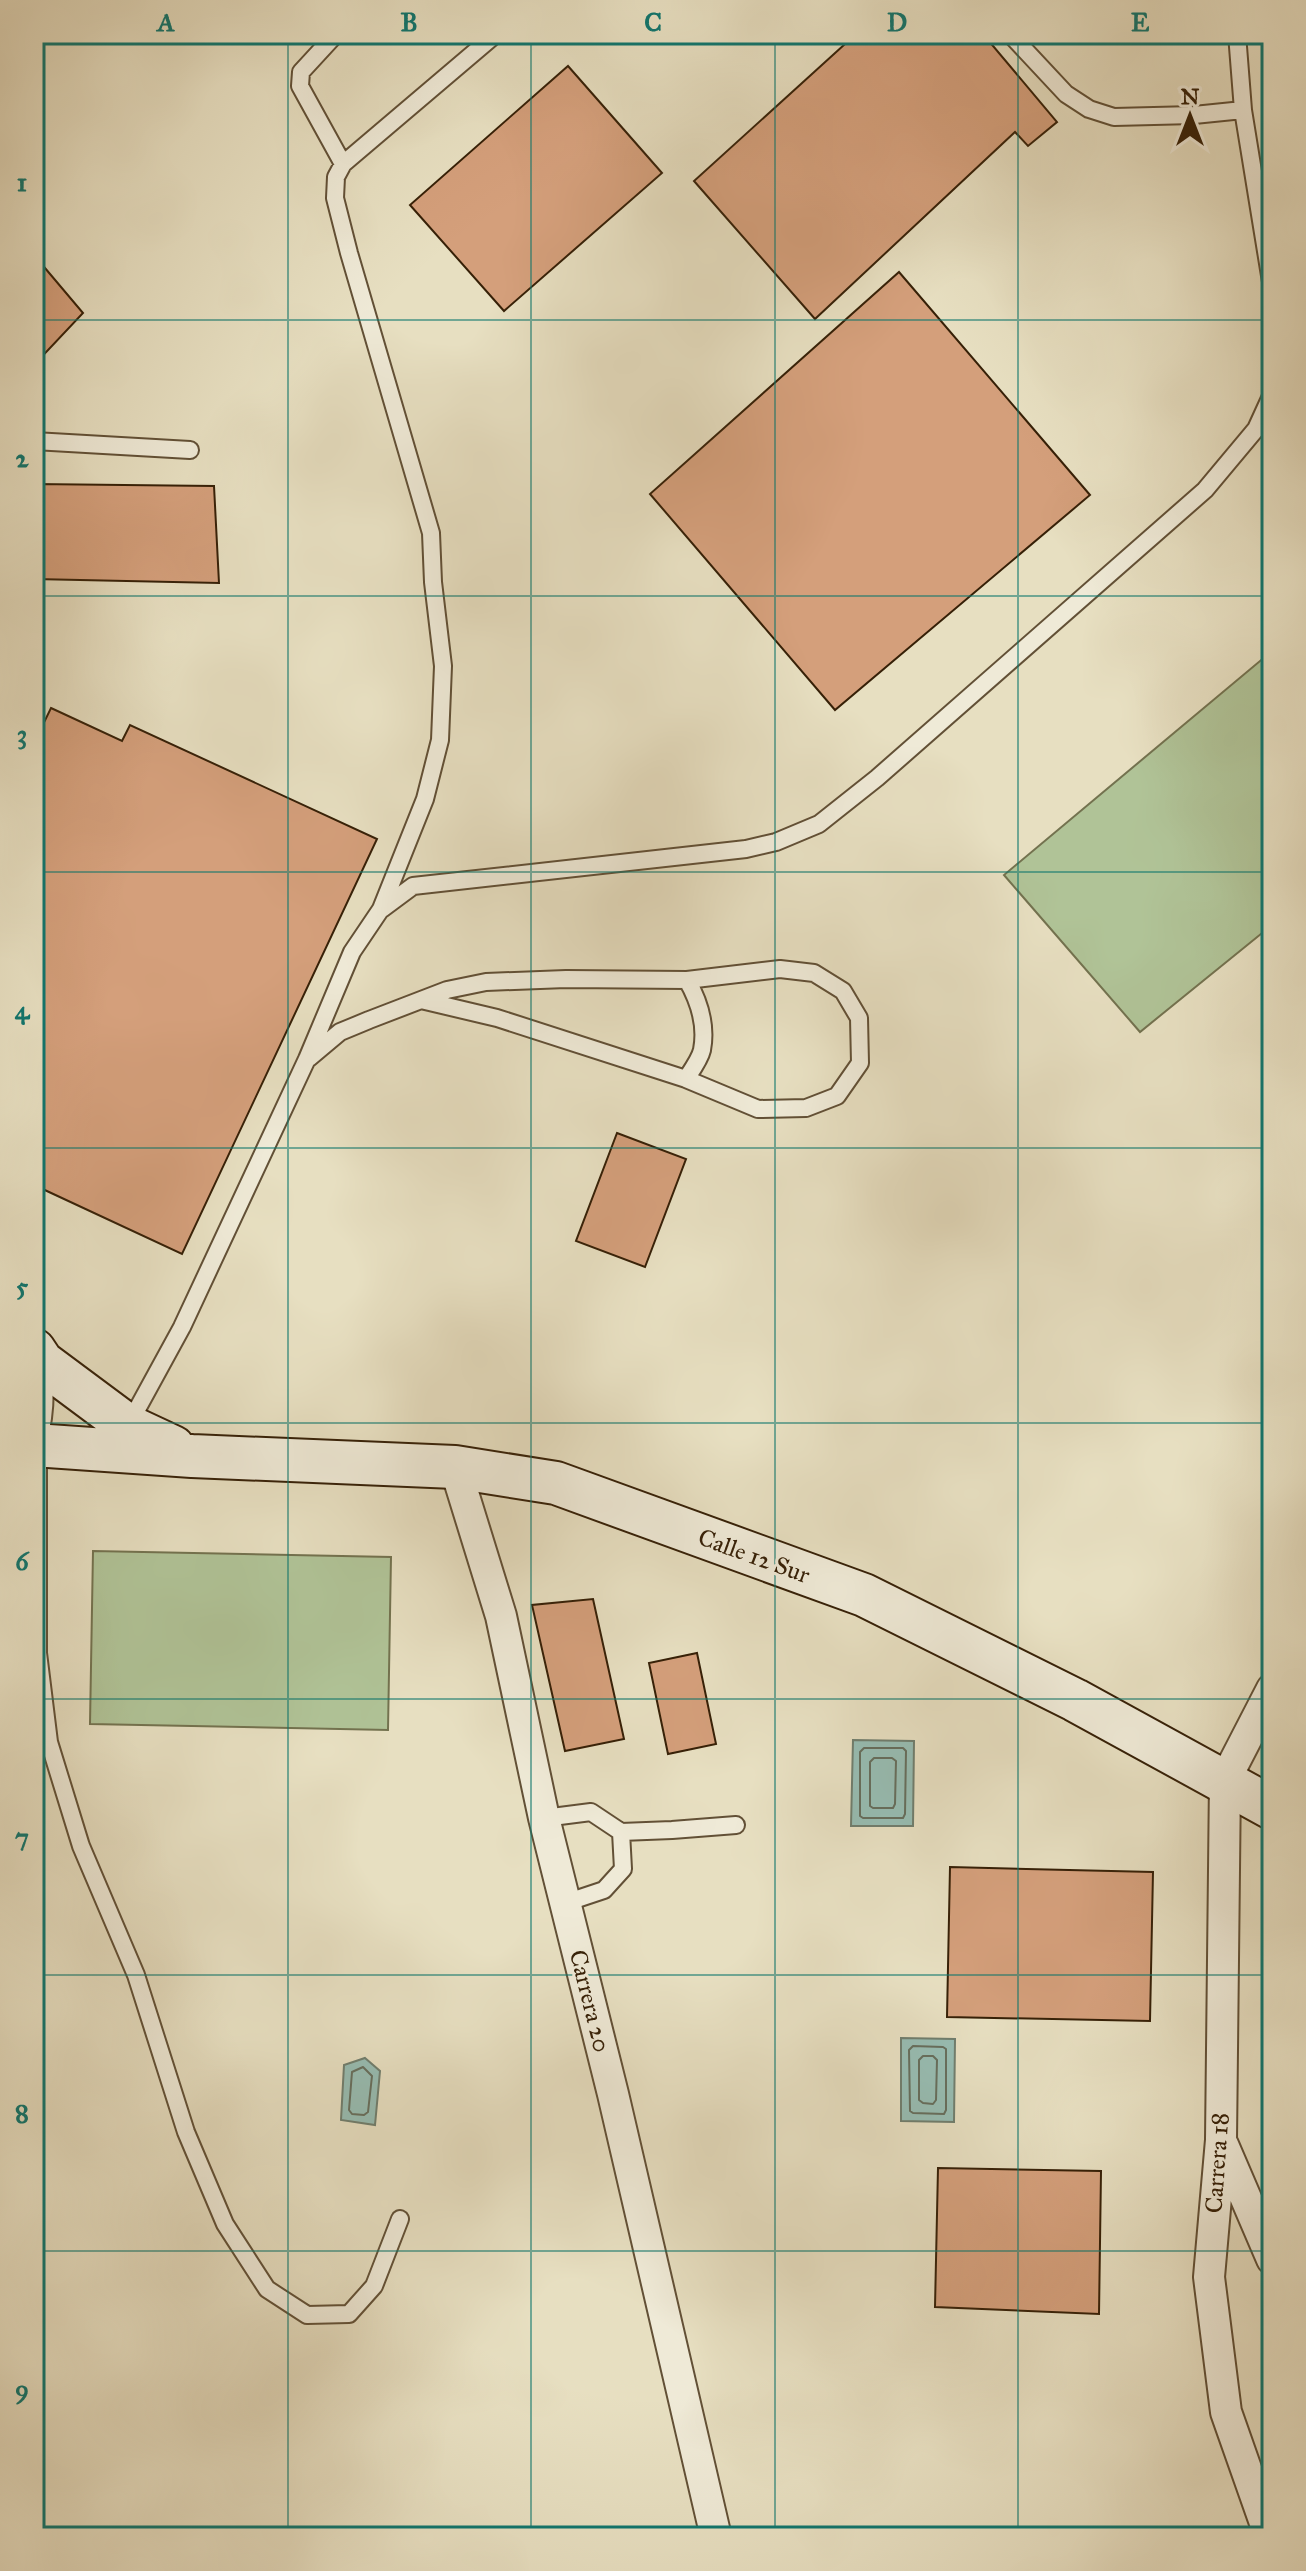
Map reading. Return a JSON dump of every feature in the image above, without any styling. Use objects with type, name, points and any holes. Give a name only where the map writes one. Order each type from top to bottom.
[{"type":"main road","name":"Calle 12 Sur","points":[[38,1356],[128,1426],[192,1456]]},
{"type":"main road","name":"Calle 12 Sur","points":[[36,1445],[192,1456],[455,1467],[556,1483],[864,1595],[1075,1700],[1272,1808]]},
{"type":"street","name":"Carrera 20","points":[[455,1467],[501,1616],[544,1818],[716,2537]]},
{"type":"street","points":[[1225,1780],[1272,1689]]},
{"type":"street","name":"Carrera 18","points":[[1225,1780],[1221,2140],[1209,2277],[1226,2412],[1270,2537]]},
{"type":"street","points":[[1221,2140],[1272,2259]]},
{"type":"lane","points":[[336,34],[301,72],[300,86],[343,164]]},
{"type":"lane","points":[[36,1445],[128,1426],[182,1327],[307,1059],[352,952],[381,909],[425,799],[440,740],[443,666],[433,582],[431,533],[349,253],[335,198],[336,177],[343,164],[496,34]]},
{"type":"lane","points":[[1010,34],[1066,94],[1089,109],[1114,117],[1243,110]]},
{"type":"lane","points":[[1237,34],[1243,110],[1272,288]]},
{"type":"lane","points":[[381,909],[413,886],[746,849],[776,842],[819,824],[877,778],[1205,490],[1256,429],[1272,394]]},
{"type":"lane","points":[[34,441],[190,450]]},
{"type":"lane","points":[[307,1059],[340,1032],[421,1000],[447,990],[486,982],[687,980],[780,969],[814,973],[843,991],[859,1018],[860,1063],[837,1096],[806,1108],[758,1109],[686,1079],[497,1018],[421,1000]]},
{"type":"lane","points":[[686,1079],[702,1052],[703,1026],[699,1000],[687,980]]},
{"type":"lane","points":[[38,1356],[46,1387],[45,1417],[36,1445],[38,1653],[49,1742],[81,1846],[136,1975],[186,2132],[225,2224],[267,2289],[307,2315],[349,2314],[374,2286],[400,2219]]},
{"type":"lane","points":[[544,1818],[591,1812],[621,1832],[736,1825]]},
{"type":"lane","points":[[565,1903],[604,1890],[623,1869],[621,1832]]},
{"type":"green space","points":[[1272,651],[1272,925],[1140,1032],[1004,875]]},
{"type":"green space","points":[[93,1551],[391,1557],[388,1730],[90,1724]]},
{"type":"water","points":[[853,1740],[914,1741],[913,1826],[851,1826]]},
{"type":"water","points":[[901,2038],[955,2039],[954,2122],[901,2121]]},
{"type":"water","points":[[365,2058],[380,2071],[375,2125],[341,2120],[344,2065]]},
{"type":"building","points":[[856,34],[983,34],[1057,122],[1028,146],[1015,132],[815,319],[694,181]]},
{"type":"building","points":[[568,66],[662,173],[504,311],[410,205]]},
{"type":"building","points":[[34,255],[83,313],[34,365]]},
{"type":"building","points":[[899,272],[1090,495],[835,710],[650,494]]},
{"type":"building","points":[[34,484],[214,486],[219,583],[34,579]]},
{"type":"building","points":[[51,708],[122,741],[130,725],[377,839],[182,1254],[34,1185],[34,743]]},
{"type":"building","points":[[617,1133],[686,1159],[645,1267],[576,1241]]},
{"type":"building","points":[[593,1599],[624,1739],[565,1751],[532,1605]]},
{"type":"building","points":[[697,1653],[716,1744],[668,1754],[649,1663]]},
{"type":"building","points":[[950,1867],[1153,1872],[1150,2021],[947,2017]]},
{"type":"building","points":[[938,2168],[1101,2171],[1099,2314],[935,2307]]}]
